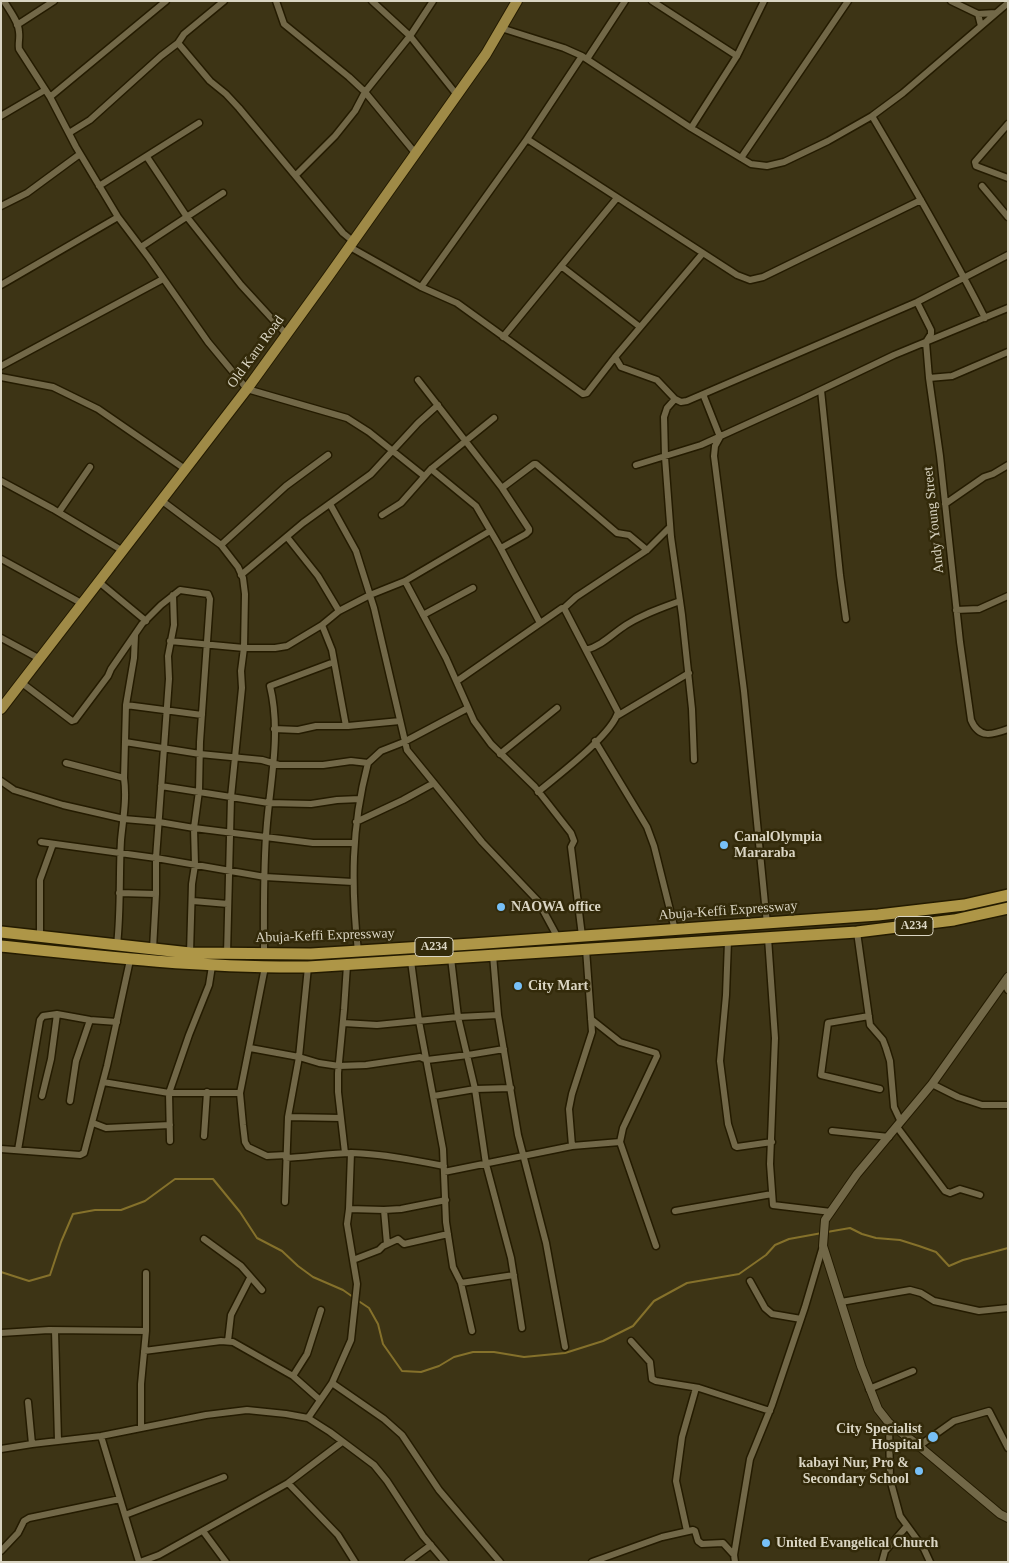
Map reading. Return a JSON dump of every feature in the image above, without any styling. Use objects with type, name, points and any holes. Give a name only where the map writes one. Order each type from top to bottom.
[{"type":"highway","name":"Abuja-Keffi Expressway","points":[[1,932],[190,953],[358,952],[767,924],[933,910],[1008,895]]},
{"type":"highway","name":"Abuja-Keffi Expressway","points":[[1,946],[130,960],[212,966],[308,967],[857,932],[954,920],[1008,908]]},
{"type":"main road","name":"Old Karu Road","points":[[1,709],[247,389],[352,245],[486,54],[517,1]]},
{"type":"street","points":[[4,1],[20,33],[19,49],[50,97],[99,186],[118,216],[208,342],[247,389],[347,418],[369,432],[424,476]]},
{"type":"street","points":[[17,25],[54,1]]},
{"type":"street","points":[[50,97],[166,1]]},
{"type":"street","points":[[69,134],[90,120],[178,43],[184,34],[224,1]]},
{"type":"street","points":[[276,1],[284,24],[365,92],[416,154]]},
{"type":"street","points":[[372,1],[410,36],[457,96]]},
{"type":"street","points":[[296,175],[355,112],[365,92],[410,36],[433,1]]},
{"type":"street","points":[[421,287],[584,57],[626,1]]},
{"type":"street","points":[[652,1],[737,56]]},
{"type":"street","points":[[691,128],[737,56],[764,1]]},
{"type":"street","points":[[741,158],[848,1]]},
{"type":"street","points":[[951,1],[978,14],[996,13]]},
{"type":"street","points":[[501,28],[564,48],[584,57],[691,128],[751,164],[767,166],[784,162],[828,141],[872,116],[903,93],[1008,3]]},
{"type":"street","points":[[978,14],[981,26]]},
{"type":"street","points":[[178,43],[210,82],[226,94],[239,108],[352,245],[421,287],[457,303],[583,394],[587,393],[703,253]]},
{"type":"street","points":[[1,116],[45,90]]},
{"type":"street","points":[[872,116],[965,278],[985,318]]},
{"type":"street","points":[[99,186],[199,124]]},
{"type":"street","points":[[1008,124],[976,162],[976,166],[1008,178]]},
{"type":"street","points":[[527,139],[736,275],[750,280],[763,276],[921,200]]},
{"type":"street","points":[[1,206],[27,193],[80,154]]},
{"type":"street","points":[[147,157],[187,217],[241,285],[286,334]]},
{"type":"street","points":[[982,186],[1008,217]]},
{"type":"street","points":[[140,246],[223,193]]},
{"type":"street","points":[[503,337],[617,198]]},
{"type":"street","points":[[1,285],[118,216]]},
{"type":"street","points":[[615,358],[622,367],[653,377],[675,399],[681,402],[687,401],[917,302],[1008,255]]},
{"type":"street","points":[[561,266],[640,327]]},
{"type":"street","points":[[1,366],[163,278]]},
{"type":"street","name":"Andy Young Street","points":[[917,302],[931,330],[931,334],[926,342],[929,378],[971,720],[975,729],[983,734],[992,735],[1008,729]]},
{"type":"street","points":[[636,465],[665,457],[720,437],[894,355],[1008,308]]},
{"type":"street","points":[[929,378],[952,376],[1008,352]]},
{"type":"street","points":[[1,377],[52,387],[98,409],[185,469]]},
{"type":"street","points":[[418,380],[502,488],[529,531],[501,548]]},
{"type":"street","points":[[821,390],[846,619]]},
{"type":"street","points":[[703,394],[720,437]]},
{"type":"street","points":[[675,399],[667,408],[664,417],[665,457],[670,527],[692,709],[694,760]]},
{"type":"street","points":[[241,575],[287,537],[366,479],[392,450],[438,405]]},
{"type":"street","points":[[382,515],[401,503],[431,469],[465,439],[494,418]]},
{"type":"street","points":[[720,437],[715,446],[714,456],[744,691],[767,924]]},
{"type":"street","points":[[221,545],[286,486],[328,455]]},
{"type":"street","points":[[502,488],[536,464],[617,533],[629,535],[647,550]]},
{"type":"street","points":[[945,504],[984,477],[1008,465]]},
{"type":"street","points":[[59,512],[90,468]]},
{"type":"street","points":[[431,469],[476,506],[501,548],[540,624]]},
{"type":"street","points":[[1,480],[59,512],[123,551]]},
{"type":"street","points":[[161,500],[221,545],[238,567],[245,594],[244,648],[241,671],[242,688],[231,797],[227,954]]},
{"type":"street","points":[[330,504],[356,551],[370,595],[406,750],[482,842],[538,900],[558,938]]},
{"type":"street","points":[[457,682],[564,608],[576,597],[647,550],[670,527]]},
{"type":"street","points":[[170,641],[244,648],[287,646],[322,625],[338,611],[370,595],[405,581],[490,531]]},
{"type":"street","points":[[287,537],[318,576],[338,611]]},
{"type":"street","points":[[1,559],[83,604]]},
{"type":"street","points":[[405,581],[457,682],[474,721],[491,744],[538,792],[571,833],[574,841],[571,846],[582,936]]},
{"type":"street","points":[[99,582],[146,621]]},
{"type":"street","points":[[423,615],[473,588]]},
{"type":"street","points":[[22,683],[72,721],[75,720],[135,634],[173,595],[180,590],[208,594],[210,599],[208,644],[202,716],[199,791],[194,828],[195,865],[192,884],[190,953]]},
{"type":"street","points":[[153,949],[156,858],[165,749],[164,731],[167,711],[170,641],[174,625],[173,595]]},
{"type":"street","points":[[956,610],[979,609],[1008,596]]},
{"type":"street","points":[[586,650],[595,648],[611,638],[616,631],[650,612],[680,601]]},
{"type":"street","points":[[564,608],[617,709],[617,716]]},
{"type":"street","points":[[322,625],[330,641],[346,726]]},
{"type":"street","points":[[117,945],[120,921],[119,893],[124,818],[126,706],[134,658],[135,634]]},
{"type":"street","points":[[1,638],[40,659]]},
{"type":"street","points":[[264,954],[266,838],[273,763],[275,715],[270,686],[334,662]]},
{"type":"street","points":[[538,792],[586,752],[617,716],[688,673]]},
{"type":"street","points":[[126,706],[202,716]]},
{"type":"street","points":[[358,952],[353,905],[354,843],[360,799],[368,763],[380,751],[404,742],[468,708]]},
{"type":"street","points":[[500,754],[557,708]]},
{"type":"street","points":[[274,729],[298,730],[316,726],[346,726],[400,721]]},
{"type":"street","points":[[596,741],[647,827],[654,846],[675,930]]},
{"type":"street","points":[[126,742],[200,754],[236,757],[279,765],[323,765],[351,761],[368,763]]},
{"type":"street","points":[[66,764],[124,778]]},
{"type":"street","points":[[1,781],[14,790],[63,805],[124,818],[266,838],[313,843],[354,843]]},
{"type":"street","points":[[356,822],[434,783]]},
{"type":"street","points":[[161,786],[269,803],[311,804],[360,799]]},
{"type":"street","points":[[41,842],[156,858],[265,877],[353,882]]},
{"type":"street","points":[[40,936],[40,880],[53,844]]},
{"type":"street","points":[[119,893],[156,894]]},
{"type":"street","points":[[193,901],[228,904]]},
{"type":"street","points":[[857,932],[870,1025],[883,1040],[886,1048],[890,1062],[894,1107],[899,1125],[945,1191],[950,1193],[960,1189],[980,1195]]},
{"type":"street","points":[[768,938],[774,1038],[773,1204],[776,1206],[831,1212]]},
{"type":"street","points":[[728,940],[726,995],[720,1061],[728,1124],[737,1147],[772,1142]]},
{"type":"street","points":[[572,1146],[569,1109],[591,1036],[586,949]]},
{"type":"street","points":[[493,955],[498,1015],[523,1156],[546,1243],[565,1347]]},
{"type":"street","points":[[451,958],[458,1017],[475,1089],[486,1164],[511,1258],[522,1328]]},
{"type":"street","points":[[1,1149],[84,1154],[103,1082],[130,960]]},
{"type":"street","points":[[411,961],[419,1020],[443,1149],[448,1234],[454,1267],[461,1284],[472,1331]]},
{"type":"street","points":[[308,1418],[332,1383],[351,1340],[357,1284],[347,1224],[349,1209],[348,1153],[338,1092],[347,965]]},
{"type":"street","points":[[170,1141],[169,1093],[209,985],[212,966]]},
{"type":"street","points":[[265,967],[240,1093],[246,1144],[267,1156],[348,1153],[408,1158],[444,1169],[486,1164],[572,1146],[620,1142]]},
{"type":"street","points":[[285,1202],[288,1116],[299,1057],[308,967]]},
{"type":"street","points":[[734,1559],[750,1459],[770,1412],[801,1319],[823,1246],[825,1220],[857,1174],[932,1084],[1006,983]]},
{"type":"street","points":[[18,1150],[40,1020],[43,1016],[56,1014],[116,1022]]},
{"type":"street","points":[[42,1096],[51,1059],[56,1014]]},
{"type":"street","points":[[343,1023],[378,1024],[498,1015]]},
{"type":"street","points":[[869,1016],[828,1023],[821,1075],[880,1089]]},
{"type":"street","points":[[591,1019],[620,1042],[656,1053],[657,1056],[623,1128],[620,1142],[656,1246]]},
{"type":"street","points":[[70,1101],[76,1061],[90,1020]]},
{"type":"street","points":[[250,1048],[339,1066],[366,1065],[420,1058],[427,1060],[504,1048]]},
{"type":"street","points":[[103,1082],[169,1093],[240,1093]]},
{"type":"street","points":[[932,1084],[958,1097],[982,1105],[1008,1105]]},
{"type":"street","points":[[434,1096],[475,1089],[511,1088]]},
{"type":"street","points":[[204,1136],[207,1092]]},
{"type":"street","points":[[288,1116],[341,1118]]},
{"type":"street","points":[[93,1123],[98,1127],[106,1128],[170,1125]]},
{"type":"street","points":[[832,1131],[889,1137]]},
{"type":"street","points":[[675,1211],[772,1194]]},
{"type":"street","points":[[349,1209],[400,1209],[446,1200]]},
{"type":"street","points":[[384,1210],[387,1244]]},
{"type":"street","points":[[353,1260],[379,1250],[382,1246],[398,1239],[404,1244],[448,1234]]},
{"type":"street","points":[[204,1239],[241,1266],[262,1290]]},
{"type":"street","points":[[823,1246],[869,1389],[878,1409],[889,1423],[1000,1514],[1008,1518]]},
{"type":"street","points":[[141,1428],[141,1384],[146,1331],[146,1274]]},
{"type":"street","points":[[461,1284],[514,1275]]},
{"type":"street","points":[[228,1341],[231,1315],[250,1278]]},
{"type":"street","points":[[750,1281],[768,1311],[772,1314],[801,1319]]},
{"type":"street","points":[[841,1302],[910,1290],[921,1293],[934,1301],[979,1311],[1008,1308]]},
{"type":"street","points":[[293,1376],[307,1354],[321,1310]]},
{"type":"street","points":[[56,1331],[58,1441]]},
{"type":"street","points":[[1,1333],[146,1331]]},
{"type":"street","points":[[144,1351],[221,1341],[233,1342],[293,1376],[320,1400]]},
{"type":"street","points":[[631,1341],[650,1362],[652,1379],[696,1388],[770,1412]]},
{"type":"street","points":[[869,1389],[913,1371]]},
{"type":"street","points":[[332,1383],[384,1418],[402,1435],[439,1490],[500,1562]]},
{"type":"street","points":[[687,1531],[676,1481],[682,1436],[696,1388]]},
{"type":"street","points":[[28,1402],[32,1444]]},
{"type":"street","points":[[1,1450],[32,1444],[101,1436],[206,1415],[247,1410],[308,1418],[374,1465],[445,1562]]},
{"type":"street","points":[[919,1446],[954,1421],[989,1411],[1008,1448]]},
{"type":"street","points":[[889,1423],[890,1479],[900,1516],[924,1549],[930,1562]]},
{"type":"street","points":[[101,1436],[140,1562],[159,1555],[288,1483],[342,1442]]},
{"type":"street","points":[[125,1515],[224,1477]]},
{"type":"street","points":[[288,1483],[338,1535],[355,1562]]},
{"type":"street","points":[[1,1551],[18,1533],[24,1521],[29,1518],[120,1499]]},
{"type":"street","points":[[882,1562],[885,1551],[907,1526]]},
{"type":"street","points":[[203,1531],[226,1562]]},
{"type":"street","points":[[592,1562],[654,1539],[687,1531],[695,1531],[698,1541],[702,1544],[723,1543],[734,1559]]},
{"type":"street","points":[[408,1562],[431,1545]]},
{"type":"waterway","points":[[1,1272],[29,1281],[50,1275],[73,1214],[95,1210],[121,1210],[145,1201],[175,1179],[213,1179],[240,1212],[257,1238],[282,1251],[313,1277],[343,1290],[353,1297]]},
{"type":"waterway","points":[[827,1232],[850,1228],[876,1238],[900,1240],[936,1252],[949,1266],[963,1260],[1008,1248]]},
{"type":"waterway","points":[[357,1300],[369,1308],[378,1324],[383,1344],[402,1371],[421,1372],[439,1366],[454,1357],[473,1352],[494,1352],[524,1357],[565,1353],[603,1341],[633,1326],[654,1301],[687,1283],[739,1274],[766,1255],[775,1245],[789,1239],[822,1233]]},
{"type":"place","name":"CanalOlympia Mararaba","points":[[724,845]]},
{"type":"place","name":"NAOWA office","points":[[501,907]]},
{"type":"place","name":"City Mart","points":[[518,986]]},
{"type":"place","name":"City Specialist Hospital","points":[[933,1437]]},
{"type":"place","name":"kabayi Nur, Pro & Secondary School","points":[[919,1471]]},
{"type":"place","name":"United Evangelical Church","points":[[766,1543]]}]
